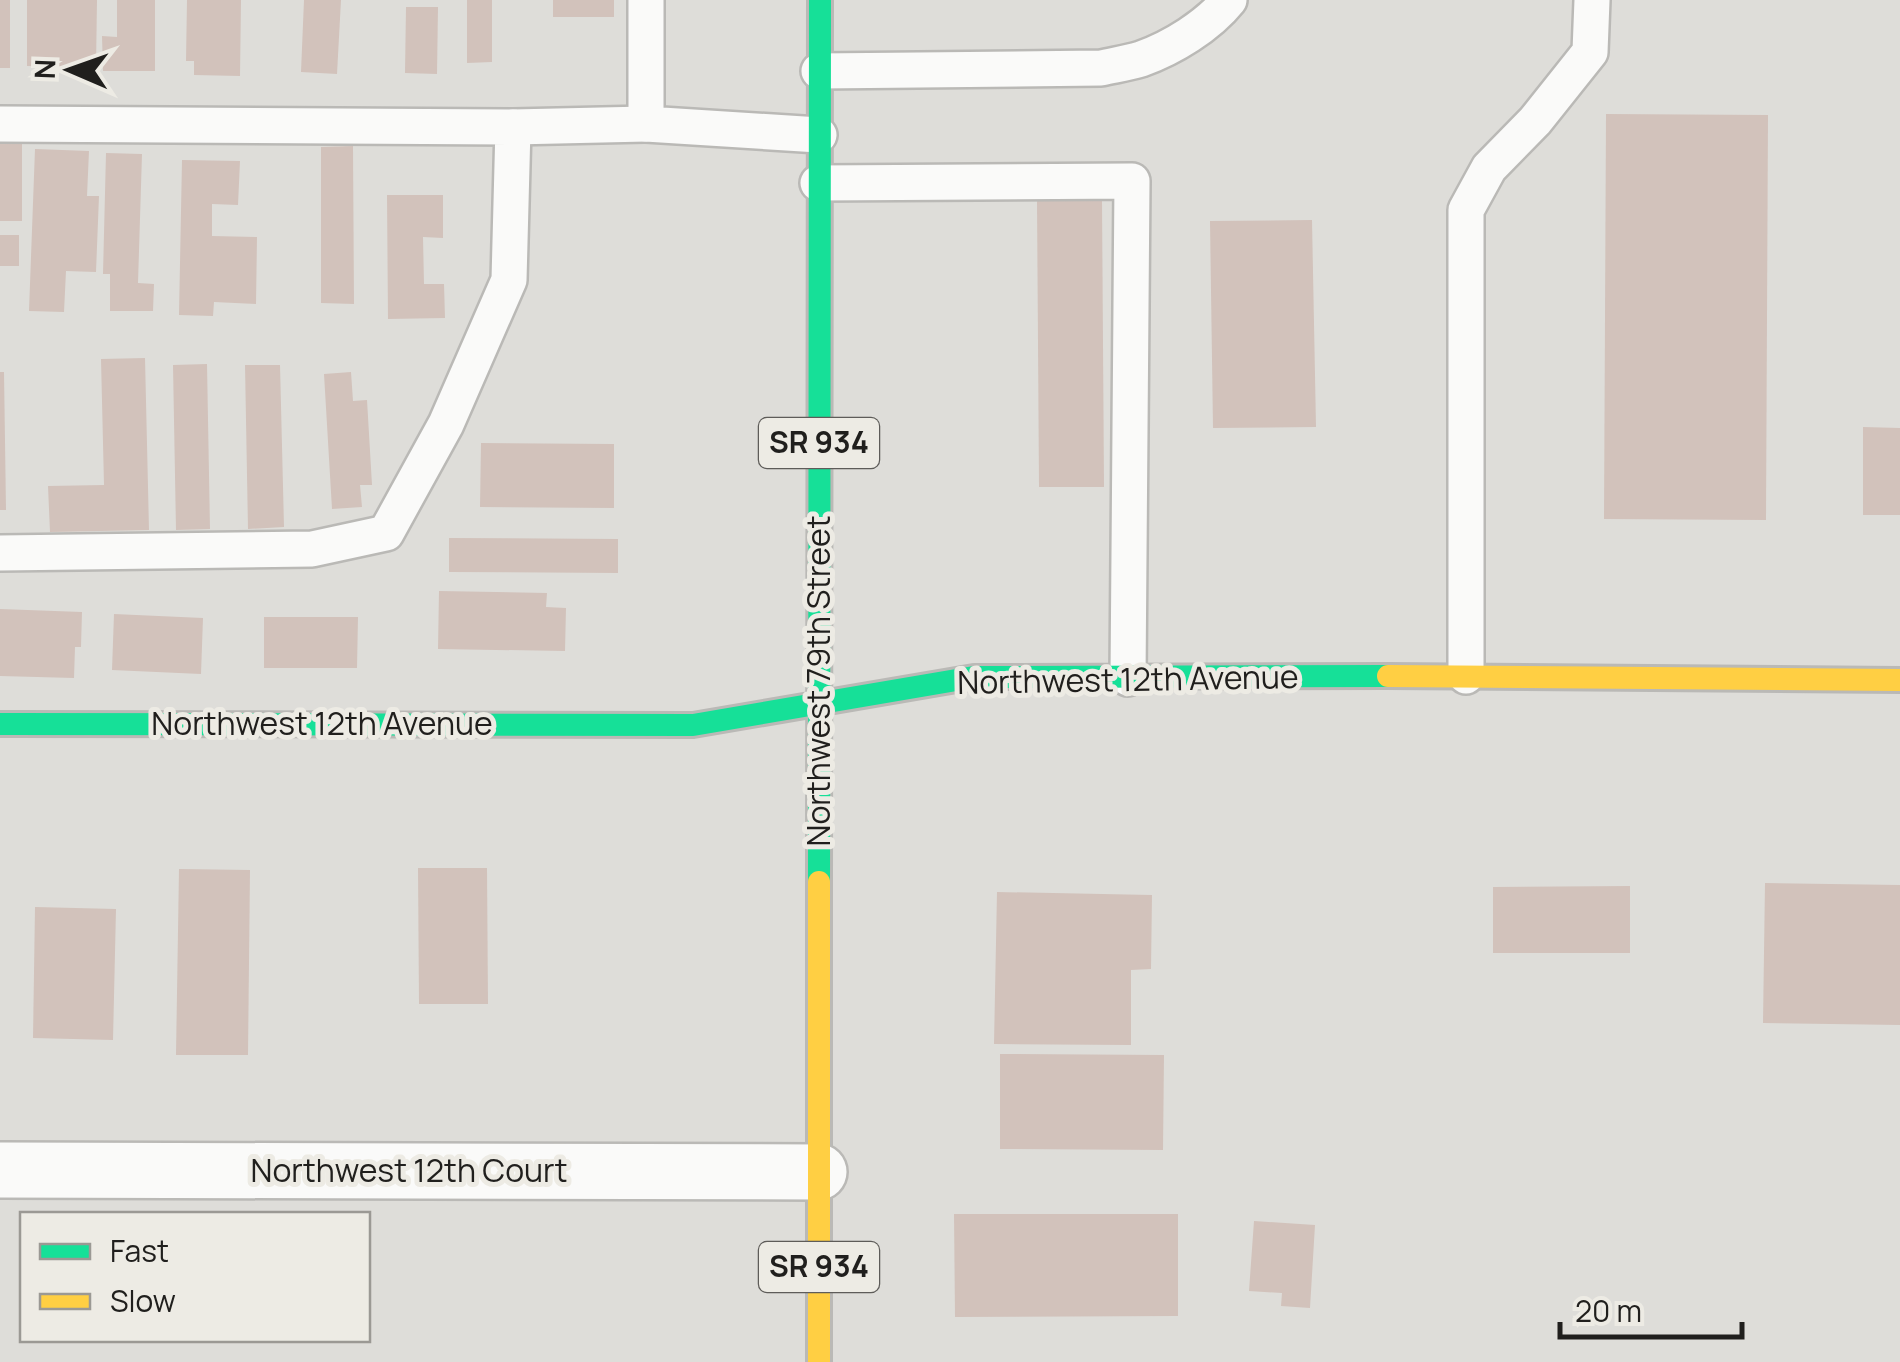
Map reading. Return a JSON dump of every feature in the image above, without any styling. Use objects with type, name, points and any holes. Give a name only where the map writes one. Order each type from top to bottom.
[{"type":"main road","name":"Northwest 79th Street","points":[[819,1362],[820,0]]},
{"type":"main road","name":"Northwest 12th Avenue","points":[[0,724],[693,725],[974,677],[1900,680]]},
{"type":"street","name":"Northwest 12th Court","points":[[0,1170],[819,1172]]},
{"type":"lane","points":[[646,0],[646,124]]},
{"type":"lane","points":[[819,71],[1101,68],[1142,59],[1181,40],[1229,0]]},
{"type":"lane","points":[[1466,676],[1466,210],[1489,168],[1535,121],[1590,52],[1592,0]]},
{"type":"lane","points":[[0,124],[646,124],[818,135]]},
{"type":"lane","points":[[0,553],[312,549],[386,534],[446,424],[510,280],[513,127]]},
{"type":"lane","points":[[818,183],[1132,182],[1128,678]]},
{"type":"building","points":[[0,0],[10,0],[10,68],[0,68]]},
{"type":"building","points":[[27,0],[97,0],[96,67],[27,66]]},
{"type":"building","points":[[117,0],[155,0],[155,71],[103,71],[102,36],[117,37]]},
{"type":"building","points":[[187,0],[241,0],[240,76],[194,75],[194,61],[186,61]]},
{"type":"building","points":[[304,0],[341,0],[337,74],[301,72]]},
{"type":"building","points":[[467,0],[492,0],[492,62],[467,63]]},
{"type":"building","points":[[553,0],[614,0],[614,17],[553,17]]},
{"type":"building","points":[[406,7],[438,7],[437,74],[405,73]]},
{"type":"building","points":[[1606,114],[1768,115],[1766,520],[1604,519]]},
{"type":"building","points":[[0,141],[22,141],[22,221],[0,221]]},
{"type":"building","points":[[353,146],[354,304],[321,303],[321,147]]},
{"type":"building","points":[[35,149],[89,151],[87,196],[99,196],[96,272],[66,271],[64,312],[29,311]]},
{"type":"building","points":[[106,153],[142,154],[138,283],[154,284],[153,311],[110,311],[110,274],[103,274]]},
{"type":"building","points":[[182,160],[240,161],[238,205],[212,204],[212,236],[257,237],[256,304],[214,302],[213,316],[179,315]]},
{"type":"building","points":[[387,195],[443,195],[443,238],[423,237],[424,284],[444,284],[445,318],[388,319]]},
{"type":"building","points":[[1037,200],[1102,200],[1104,487],[1039,487]]},
{"type":"building","points":[[1312,220],[1316,427],[1213,428],[1210,221]]},
{"type":"building","points":[[0,235],[19,235],[19,266],[0,266]]},
{"type":"building","points":[[145,358],[149,530],[50,532],[48,486],[104,485],[101,359]]},
{"type":"building","points":[[207,364],[210,529],[176,530],[173,365]]},
{"type":"building","points":[[245,365],[280,365],[284,527],[248,529]]},
{"type":"building","points":[[0,372],[4,372],[6,510],[0,510]]},
{"type":"building","points":[[351,372],[353,401],[367,400],[372,485],[360,485],[362,507],[332,509],[324,374]]},
{"type":"building","points":[[1863,427],[1900,428],[1900,515],[1863,515]]},
{"type":"building","points":[[481,443],[614,444],[614,508],[480,507]]},
{"type":"building","points":[[449,538],[618,539],[618,573],[449,572]]},
{"type":"building","points":[[439,591],[547,593],[546,607],[566,608],[565,651],[438,649]]},
{"type":"building","points":[[0,609],[82,612],[81,647],[75,647],[74,678],[0,676]]},
{"type":"building","points":[[114,614],[203,618],[201,674],[112,670]]},
{"type":"building","points":[[264,617],[358,617],[357,668],[264,668]]},
{"type":"building","points":[[418,868],[487,868],[488,1004],[419,1004]]},
{"type":"building","points":[[179,869],[250,870],[248,1055],[176,1055]]},
{"type":"building","points":[[1765,883],[1900,885],[1900,1025],[1763,1023]]},
{"type":"building","points":[[1630,886],[1630,953],[1493,953],[1493,887]]},
{"type":"building","points":[[997,892],[1152,895],[1151,969],[1131,970],[1131,1045],[994,1044]]},
{"type":"building","points":[[35,907],[116,909],[113,1040],[33,1038]]},
{"type":"building","points":[[1000,1054],[1164,1055],[1163,1150],[1000,1149]]},
{"type":"building","points":[[954,1214],[1178,1214],[1178,1316],[955,1317]]},
{"type":"building","points":[[1254,1221],[1315,1225],[1310,1308],[1281,1306],[1282,1293],[1249,1291]]},
{"type":"traffic: fast","points":[[819,882],[820,0]]},
{"type":"traffic: fast","points":[[0,724],[693,725],[974,677],[1388,676]]},
{"type":"traffic: slow","points":[[1388,676],[1900,680]]},
{"type":"traffic: slow","points":[[819,882],[819,1362]]}]
